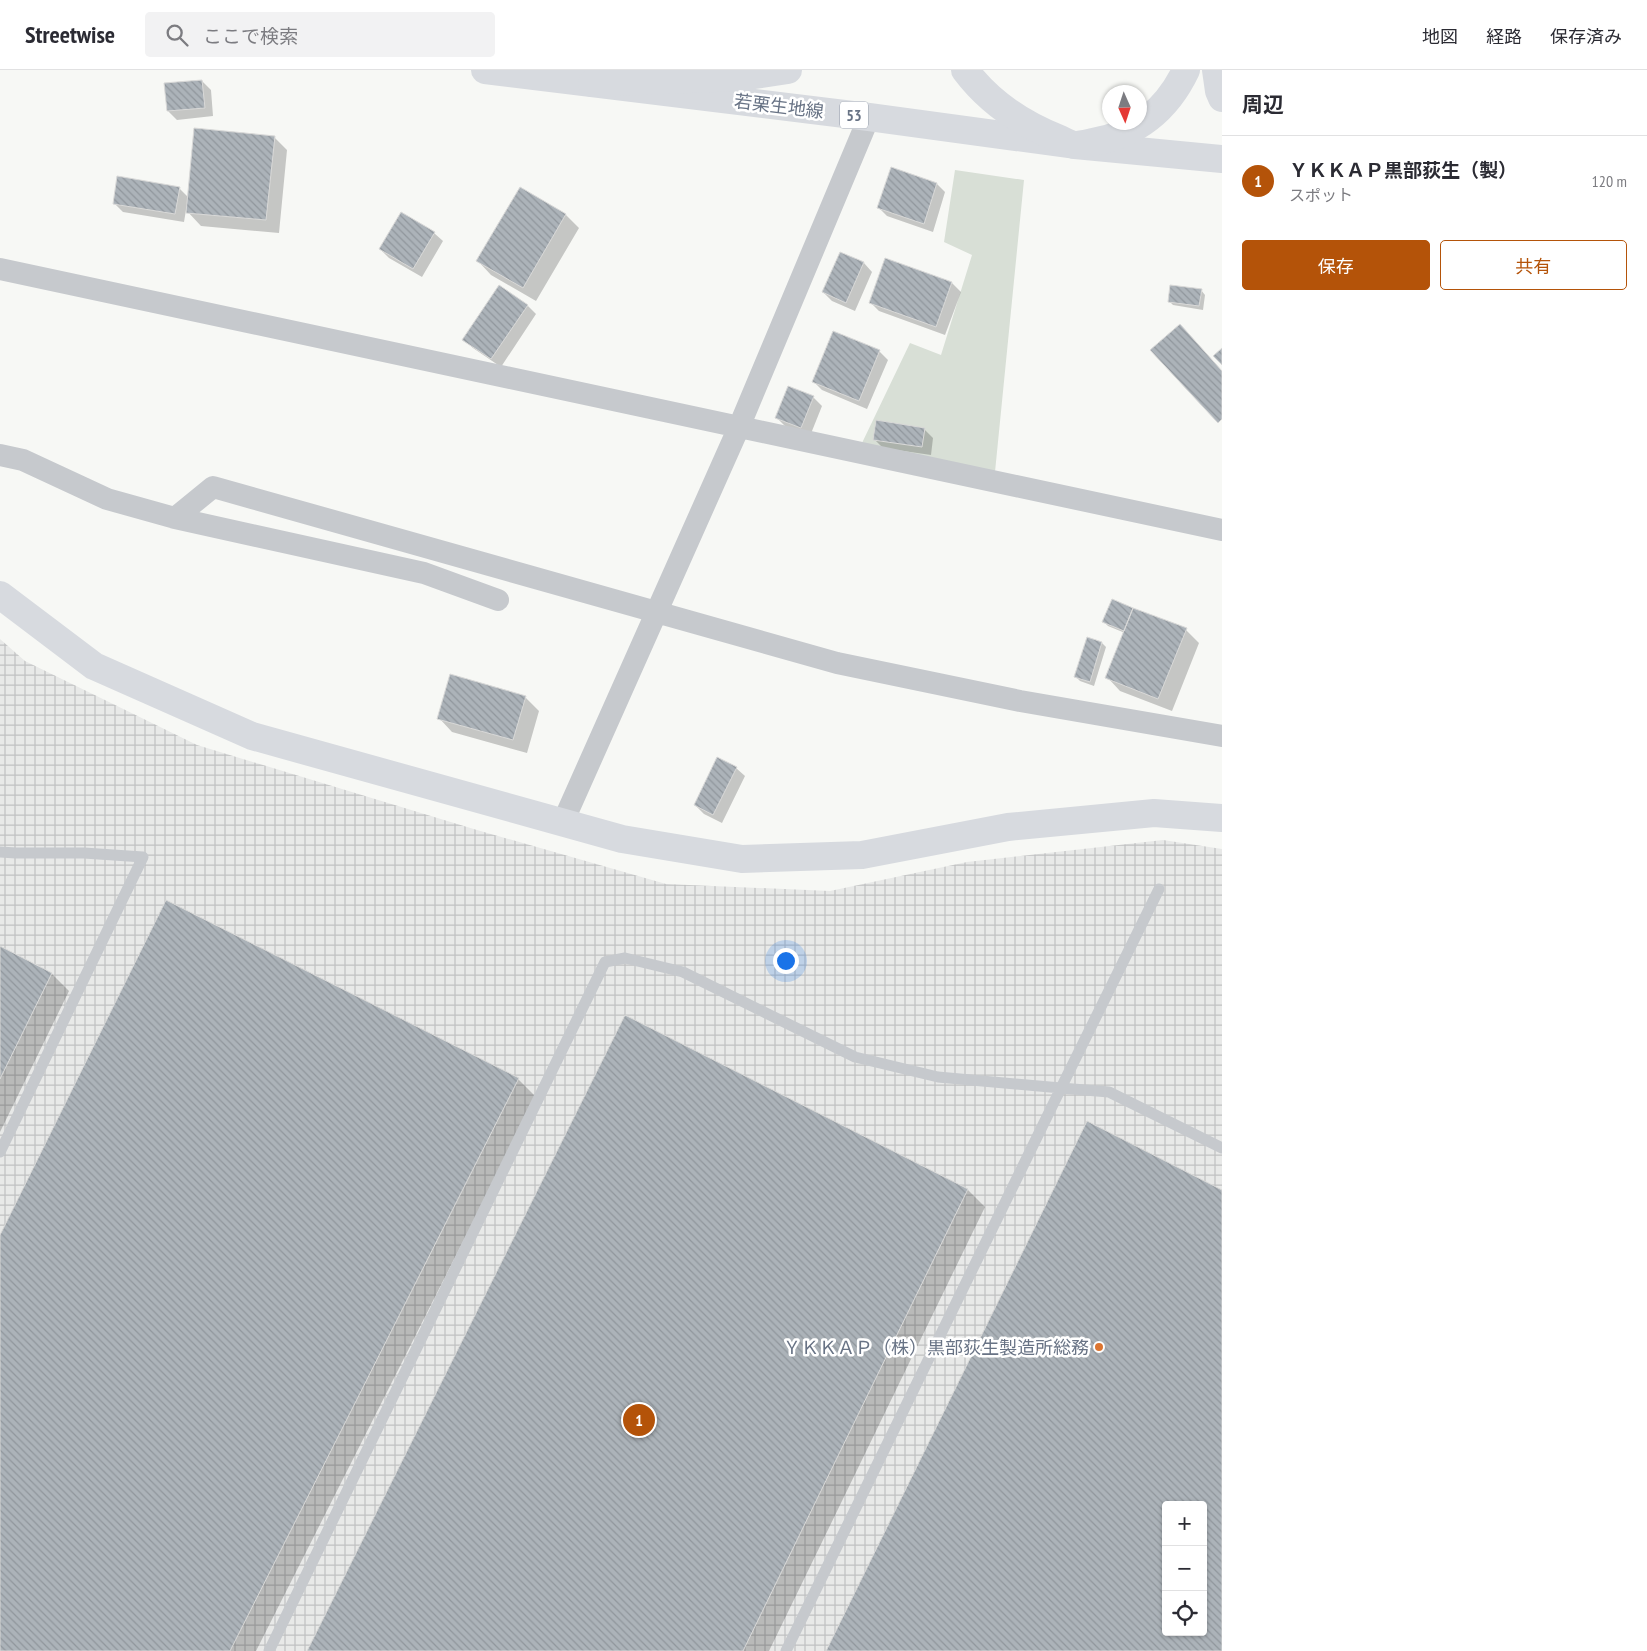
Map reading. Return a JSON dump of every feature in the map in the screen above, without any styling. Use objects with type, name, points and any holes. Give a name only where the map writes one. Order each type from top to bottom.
[{"type":"main road","name":"若栗生地線","points":[[495,70],[1075,145],[1222,159]]},
{"type":"main road","points":[[592,83],[741,77],[788,70]]},
{"type":"main road","points":[[965,70],[994,100],[1022,122],[1075,145],[1106,140],[1130,131],[1149,119],[1166,102],[1186,70]]},
{"type":"main road","points":[[1216,70],[1222,98]]},
{"type":"main road","points":[[0,595],[94,666],[252,736],[622,839],[742,860],[862,855],[1008,827],[1154,813],[1222,818]]},
{"type":"street","points":[[563,822],[738,427],[869,117]]},
{"type":"street","points":[[0,269],[258,326],[1222,530]]},
{"type":"street","points":[[0,455],[23,460],[107,499],[175,518],[424,573],[498,600]]},
{"type":"street","points":[[175,518],[212,487],[837,662],[1020,701],[1222,736]]},
{"type":"lane","points":[[0,852],[84,853],[143,857],[0,1152]]},
{"type":"lane","points":[[786,1651],[1159,889]]},
{"type":"lane","points":[[269,1651],[604,962],[625,958],[683,972],[855,1057],[938,1077],[1108,1092],[1222,1148]]},
{"type":"shaded area","points":[[955,170],[1024,180],[995,472],[862,443],[910,343],[941,355],[972,255],[944,242]]},
{"type":"shaded area","points":[[0,639],[25,661],[197,745],[477,830],[666,884],[830,891],[967,862],[1163,840],[1222,849],[1222,1651],[0,1651]]},
{"type":"building","points":[[202,80],[205,108],[167,111],[164,83]]},
{"type":"building","points":[[194,128],[275,136],[266,220],[186,213]]},
{"type":"building","points":[[891,167],[937,183],[924,224],[877,208]]},
{"type":"building","points":[[117,176],[180,187],[175,214],[113,204]]},
{"type":"building","points":[[520,187],[566,214],[523,288],[476,261]]},
{"type":"building","points":[[401,212],[435,232],[413,269],[379,249]]},
{"type":"building","points":[[840,252],[864,262],[846,303],[822,292]]},
{"type":"building","points":[[885,258],[952,282],[936,327],[869,303]]},
{"type":"building","points":[[499,285],[528,305],[491,359],[462,340]]},
{"type":"building","points":[[1170,285],[1202,289],[1199,306],[1168,302]]},
{"type":"building","points":[[1180,324],[1222,371],[1222,419],[1218,423],[1150,350]]},
{"type":"building","points":[[833,331],[880,350],[859,401],[812,382]]},
{"type":"building","points":[[1222,348],[1222,365],[1213,356]]},
{"type":"building","points":[[788,386],[814,396],[801,428],[775,418]]},
{"type":"building","points":[[876,420],[925,428],[922,447],[873,440]]},
{"type":"building","points":[[1112,599],[1133,608],[1124,631],[1102,622]]},
{"type":"building","points":[[1133,608],[1187,628],[1158,699],[1105,678]]},
{"type":"building","points":[[1087,637],[1102,642],[1090,682],[1074,677]]},
{"type":"building","points":[[450,674],[526,696],[513,740],[437,719]]},
{"type":"building","points":[[717,757],[737,767],[713,815],[694,805]]},
{"type":"building","points":[[166,900],[519,1078],[230,1651],[0,1651],[0,1235]]},
{"type":"building","points":[[0,946],[52,973],[0,1079]]},
{"type":"building","points":[[625,1015],[968,1189],[743,1651],[307,1651]]},
{"type":"building","name":"ＹＫＫＡＰ（株）黒部荻生製造所総務","points":[[1087,1121],[1222,1190],[1222,1651],[826,1651]]},
{"type":"place","name":"ＹＫＫＡＰ（株）黒部荻生製造所総務","points":[[1099,1347]]},
{"type":"place","name":"ＹＫＫＡＰ黒部荻生（製）","points":[[639,1420]]}]
